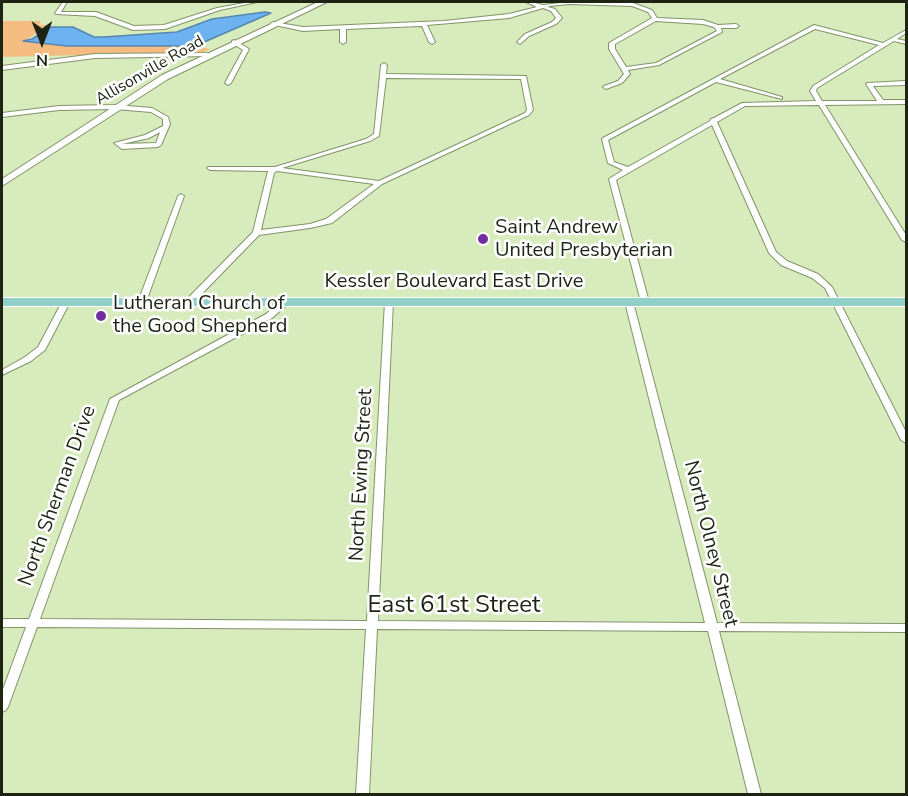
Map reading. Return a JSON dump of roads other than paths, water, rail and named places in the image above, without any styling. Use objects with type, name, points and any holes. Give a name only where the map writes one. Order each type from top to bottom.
[{"type":"main road","name":"Allisonville Road","points":[[2,183],[115,107],[208,55],[322,2]]},
{"type":"main road","name":"Kessler Boulevard East Drive","points":[[2,302],[906,302]]},
{"type":"street","points":[[65,2],[57,11],[59,13],[96,14],[126,27],[157,28],[219,9],[255,2]]},
{"type":"street","points":[[520,42],[527,34],[559,20],[557,13],[528,2]]},
{"type":"street","points":[[273,24],[300,28],[424,25],[509,16],[569,3],[629,4],[649,10],[655,19]]},
{"type":"street","points":[[606,87],[623,80],[627,75],[626,69],[612,49],[612,43],[655,19],[698,21],[717,27],[736,26]]},
{"type":"street","points":[[424,25],[432,42]]},
{"type":"street","points":[[626,69],[652,66],[669,59],[717,34],[720,30],[717,27]]},
{"type":"street","points":[[628,170],[611,163],[605,139],[814,27],[885,45]]},
{"type":"street","points":[[343,28],[343,42]]},
{"type":"street","points":[[906,31],[815,87],[813,93],[906,240]]},
{"type":"street","points":[[893,39],[906,43]]},
{"type":"street","points":[[228,83],[246,49],[234,42]]},
{"type":"street","points":[[2,68],[95,56],[208,55]]},
{"type":"street","points":[[2,73],[32,64]]},
{"type":"street","points":[[189,302],[256,233],[268,176],[275,169],[368,141],[377,136],[384,65]]},
{"type":"street","points":[[256,233],[323,223],[335,217],[380,183],[528,113],[531,109],[524,77],[383,76]]},
{"type":"street","points":[[716,80],[791,102]]},
{"type":"street","points":[[881,102],[869,84],[906,83]]},
{"type":"street","points":[[645,302],[612,179],[713,120],[747,103],[906,102]]},
{"type":"street","points":[[2,115],[59,108],[115,107],[157,112],[166,118],[166,127],[159,144],[123,147],[117,144],[154,135],[166,127]]},
{"type":"street","points":[[713,120],[774,255],[787,265],[823,281],[906,440]]},
{"type":"street","points":[[210,168],[275,169],[380,183]]},
{"type":"street","points":[[142,302],[181,196]]},
{"type":"street","points":[[2,373],[28,359],[42,348],[66,302]]},
{"type":"street","name":"North Sherman Drive","points":[[2,707],[115,399],[269,316],[286,302]]},
{"type":"street","name":"North Ewing Street","points":[[363,795],[389,302]]},
{"type":"street","name":"North Olney Street","points":[[629,302],[755,795]]},
{"type":"street","name":"East 61st Street","points":[[2,623],[906,628]]},
{"type":"water","points":[[271,13],[195,46],[67,46],[23,41],[32,39],[51,27],[73,27],[94,37],[177,32],[212,19]]},
{"type":"place","name":"Saint Andrew United Presbyterian","points":[[483,239]]},
{"type":"place","name":"Lutheran Church of the Good Shepherd","points":[[101,316]]}]
